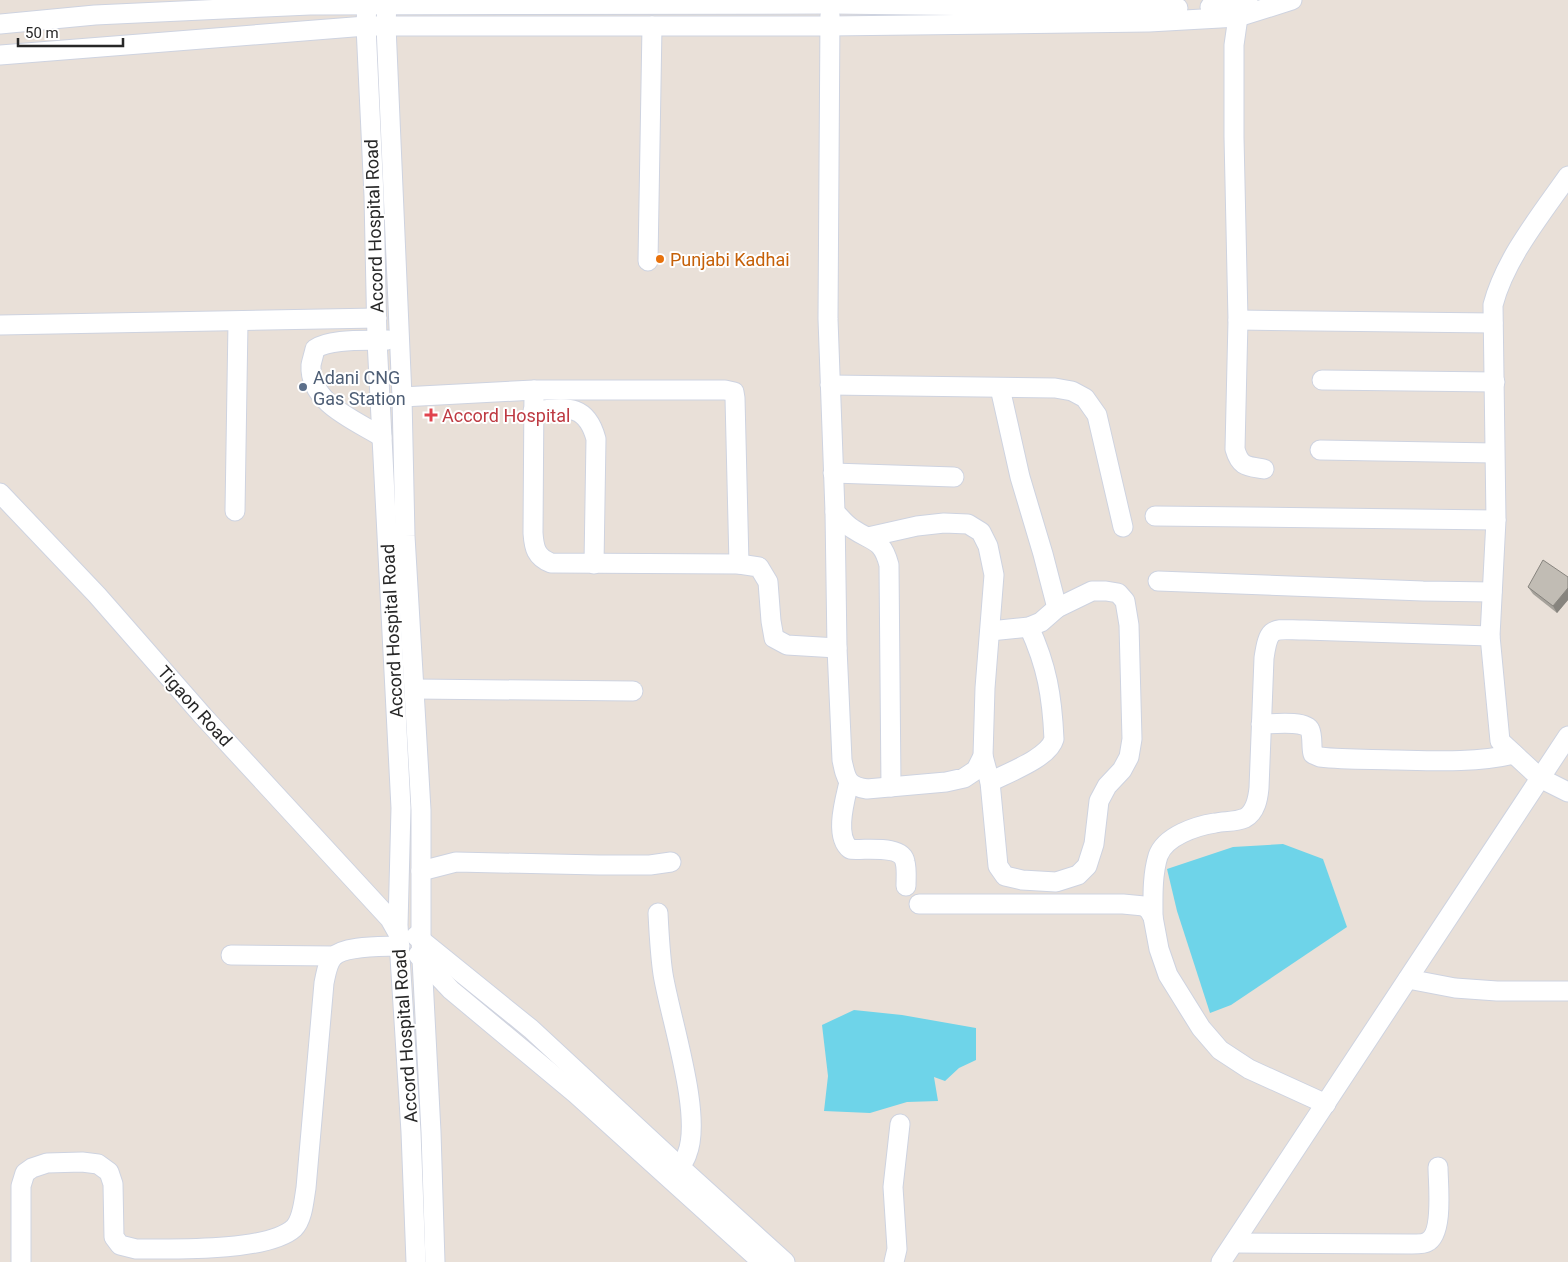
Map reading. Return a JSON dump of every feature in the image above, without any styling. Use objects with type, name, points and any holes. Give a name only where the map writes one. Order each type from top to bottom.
[{"type":"street","points":[[0,24],[94,15],[367,2],[1149,4],[1224,6],[1248,0]]},
{"type":"street","points":[[0,56],[366,26],[829,26],[1149,22],[1238,17],[1292,0]]},
{"type":"street","name":"Accord Hospital Road","points":[[367,2],[366,26],[377,340],[401,808],[397,931],[411,1132],[416,1262]]},
{"type":"street","points":[[387,2],[386,26],[402,397],[405,536],[422,810],[421,940],[431,1132],[435,1262]]},
{"type":"street","points":[[832,4],[829,26],[828,319],[842,760],[849,782],[856,787],[867,789],[946,782],[964,778],[976,770],[983,756]]},
{"type":"street","points":[[1238,17],[1234,45],[1238,320],[1235,449],[1237,457],[1242,464],[1264,469]]},
{"type":"street","points":[[648,261],[652,26]]},
{"type":"street","points":[[1568,176],[1506,269],[1498,286],[1493,305],[1496,520],[1490,636],[1500,741],[1540,778],[1568,792]]},
{"type":"street","points":[[0,325],[377,318]]},
{"type":"street","points":[[1238,320],[1493,324]]},
{"type":"street","points":[[235,511],[238,322]]},
{"type":"street","points":[[382,437],[337,410],[321,397],[316,389],[311,366],[315,349],[322,344],[345,341],[399,340]]},
{"type":"street","points":[[1322,380],[1495,382]]},
{"type":"street","points":[[830,385],[1055,388],[1072,392],[1085,398],[1097,415],[1123,527]]},
{"type":"street","points":[[1000,388],[1020,477],[1057,608]]},
{"type":"street","points":[[402,397],[534,390],[725,390],[734,392],[740,564]]},
{"type":"street","points":[[534,390],[534,546],[538,555],[551,563],[740,564],[760,568],[768,582],[774,638],[787,645],[837,648]]},
{"type":"street","points":[[533,411],[568,408],[579,412],[588,419],[593,430],[596,439],[594,564]]},
{"type":"street","points":[[1320,450],[1494,453]]},
{"type":"street","points":[[833,473],[954,477]]},
{"type":"street","name":"Tigaon Road","points":[[0,493],[97,595],[397,931]]},
{"type":"street","points":[[835,512],[850,528],[868,536],[878,544],[886,553],[889,565],[891,787]]},
{"type":"street","points":[[1154,516],[1496,520]]},
{"type":"street","points":[[868,536],[917,526],[944,523],[968,524],[981,532],[988,546],[994,575],[990,631],[986,688],[983,756],[990,782],[998,866],[1006,876],[1022,880],[1056,882],[1078,875],[1087,866],[1094,844],[1098,802],[1106,786],[1122,770],[1129,757],[1132,739],[1129,625],[1125,601],[1118,593],[1106,590],[1092,592],[1057,608],[1041,622],[1029,627],[990,631]]},
{"type":"street","points":[[1158,580],[1492,592]]},
{"type":"street","points":[[990,782],[1039,756],[1052,746],[1054,739],[1046,671],[1029,627]]},
{"type":"street","points":[[1326,1104],[1249,1069],[1233,1060],[1209,1039],[1168,975],[1160,949],[1153,917],[1153,886],[1158,855],[1164,845],[1176,837],[1201,826],[1246,818],[1257,803],[1260,788],[1264,658],[1267,639],[1270,634],[1275,631],[1305,630],[1490,636]]},
{"type":"street","points":[[414,689],[634,691]]},
{"type":"street","points":[[1261,724],[1300,724],[1307,726],[1310,730],[1313,754],[1320,757],[1472,760],[1492,759],[1514,754]]},
{"type":"street","points":[[1540,778],[1568,729]]},
{"type":"street","points":[[1221,1262],[1568,736]]},
{"type":"street","points":[[849,782],[842,837],[850,849],[886,850],[900,853],[905,861],[906,886]]},
{"type":"street","points":[[421,871],[456,862],[599,866],[650,865],[670,862]]},
{"type":"street","points":[[919,904],[1138,904],[1149,910],[1153,917]]},
{"type":"street","points":[[658,913],[663,974],[679,1045],[691,1118],[691,1138],[687,1155],[680,1167]]},
{"type":"street","points":[[397,931],[451,990],[576,1094],[762,1262]]},
{"type":"street","points":[[21,1262],[21,1186],[25,1174],[32,1168],[47,1163],[82,1162],[98,1164],[109,1172],[113,1184],[114,1237],[120,1245],[136,1249],[208,1254],[266,1240],[295,1227],[306,1188],[324,983],[328,966],[334,956],[341,952],[397,931],[421,940],[530,1029],[785,1262]]},
{"type":"street","points":[[231,955],[334,956]]},
{"type":"street","points":[[1408,979],[1455,988],[1497,991],[1568,991]]},
{"type":"street","points":[[894,1262],[897,1249],[894,1187],[900,1124]]},
{"type":"street","points":[[1234,1243],[1427,1243],[1435,1236],[1438,1223],[1438,1167]]},
{"type":"water","points":[[1283,844],[1323,859],[1347,927],[1231,1005],[1210,1013],[1177,911],[1167,869],[1233,847]]},
{"type":"water","points":[[854,1010],[902,1015],[976,1028],[976,1060],[959,1068],[945,1081],[934,1077],[938,1101],[907,1102],[870,1113],[824,1111],[828,1076],[822,1025]]},
{"type":"building","points":[[1543,560],[1568,577],[1568,588],[1553,606],[1528,587]]},
{"type":"place","name":"Punjabi Kadhai","points":[[660,259]]},
{"type":"place","name":"Adani CNG Gas Station","points":[[303,387]]},
{"type":"place","name":"Accord Hospital","points":[[431,415]]}]
